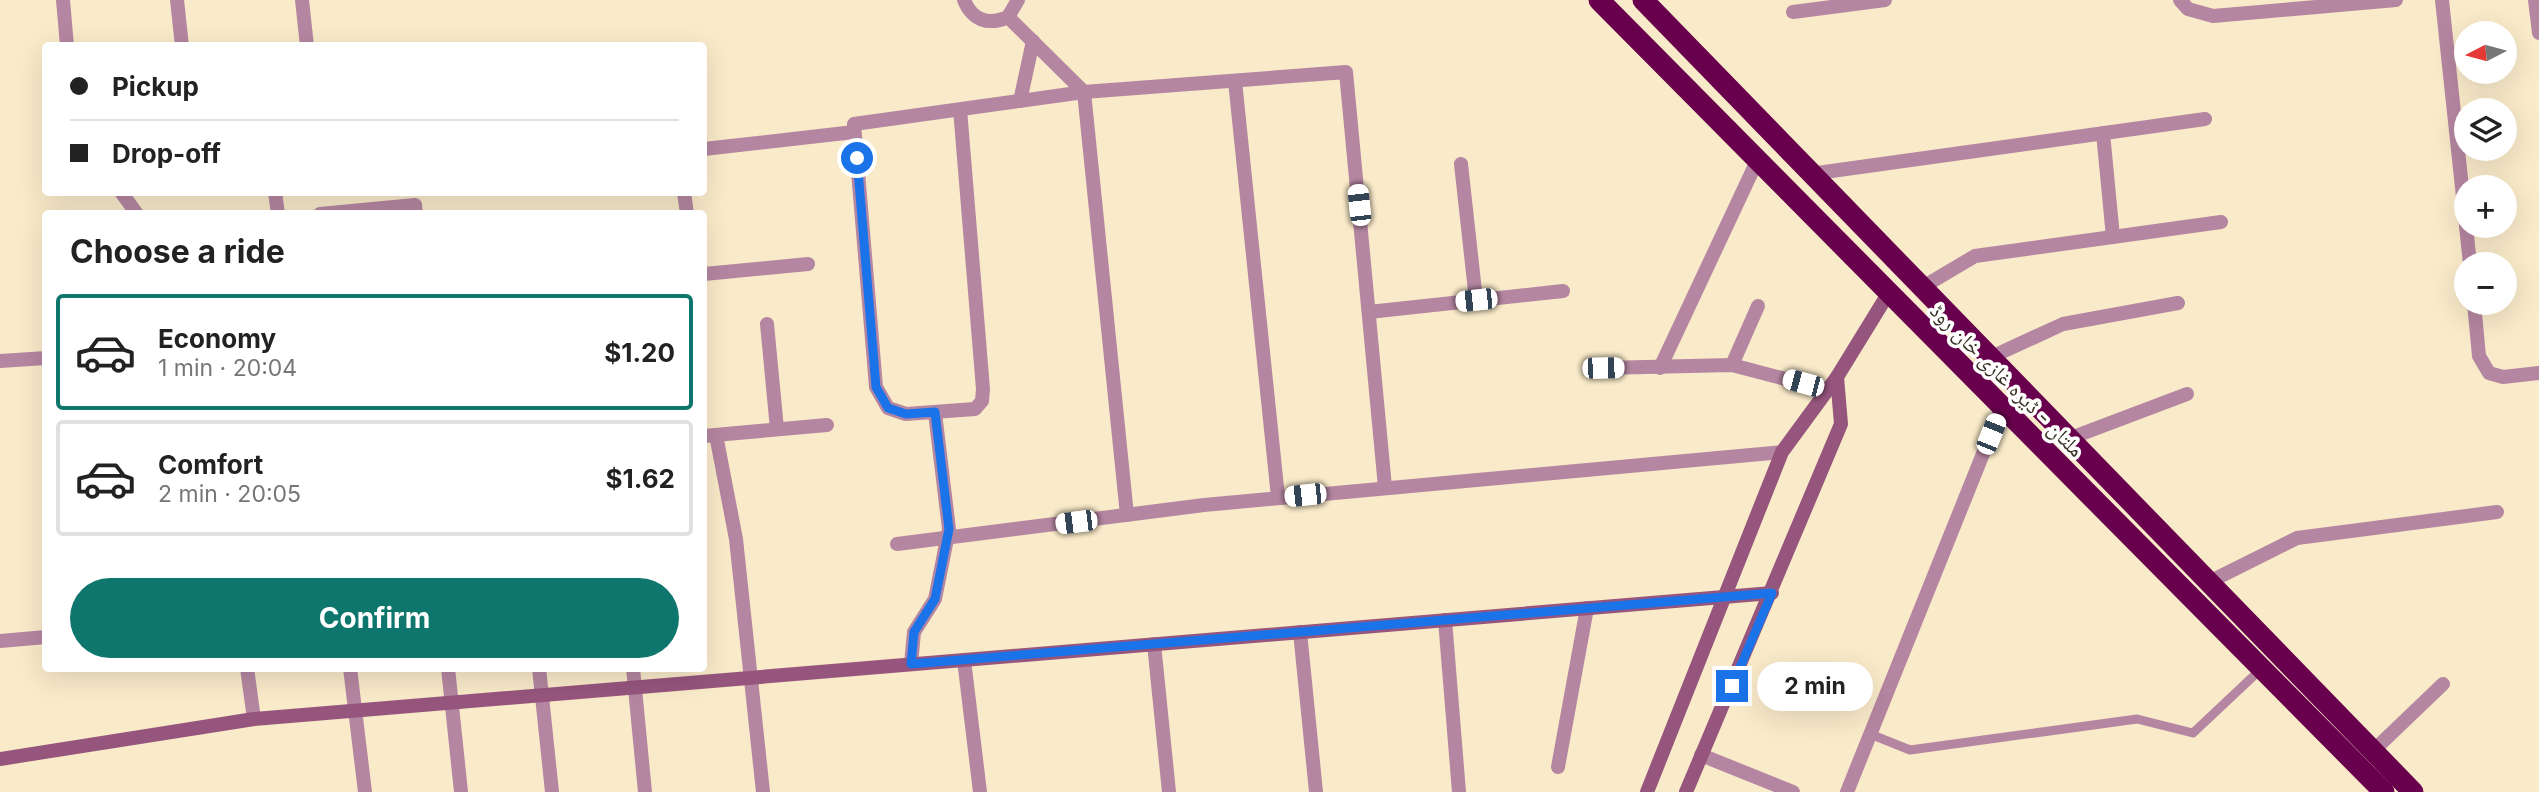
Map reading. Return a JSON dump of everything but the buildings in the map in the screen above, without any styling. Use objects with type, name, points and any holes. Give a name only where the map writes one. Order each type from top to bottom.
[{"type":"highway","name":"ملتان - ڈیرہ غازی خان روڈ","points":[[1599,0],[2001,409],[2384,792]]},
{"type":"highway","name":"ملتان - ڈیرہ غازی خان روڈ","points":[[1643,0],[2413,792]]},
{"type":"street","points":[[63,0],[67,42]]},
{"type":"street","points":[[177,0],[182,42]]},
{"type":"street","points":[[302,0],[307,42]]},
{"type":"street","points":[[964,0],[976,18],[986,22],[1008,17],[1018,0]]},
{"type":"street","points":[[1793,12],[1885,0]]},
{"type":"street","points":[[2180,0],[2188,9],[2213,16],[2263,6],[2396,0]]},
{"type":"street","points":[[2442,0],[2461,175]]},
{"type":"street","points":[[2535,0],[2539,33]]},
{"type":"street","points":[[1008,17],[1084,92],[1127,515]]},
{"type":"street","points":[[1020,101],[1033,41]]},
{"type":"street","points":[[960,109],[984,389],[982,401],[975,410],[906,414],[888,408],[876,387],[854,124],[960,109],[1084,92],[1346,72],[1385,487]]},
{"type":"street","points":[[1234,80],[1278,497]]},
{"type":"street","points":[[1810,174],[2205,119]]},
{"type":"street","points":[[707,149],[855,132]]},
{"type":"street","points":[[2103,133],[2113,237]]},
{"type":"street","points":[[1660,368],[1757,161]]},
{"type":"street","points":[[1461,164],[1476,300]]},
{"type":"street","points":[[362,210],[415,205],[416,210]]},
{"type":"street","points":[[1921,288],[1975,256],[2221,222]]},
{"type":"street","points":[[707,274],[808,264]]},
{"type":"street","points":[[1369,312],[1563,291]]},
{"type":"street","points":[[1647,792],[1782,452],[1836,377],[1888,294]]},
{"type":"street","points":[[1989,358],[2063,324],[2178,303]]},
{"type":"street","points":[[1732,365],[1758,306]]},
{"type":"street","points":[[2475,315],[2479,356],[2489,373],[2503,377],[2539,373]]},
{"type":"street","points":[[767,324],[777,429]]},
{"type":"street","points":[[0,361],[42,358]]},
{"type":"street","points":[[1603,368],[1732,365],[1827,390]]},
{"type":"street","points":[[1686,792],[1841,424],[1836,377]]},
{"type":"street","points":[[2068,439],[2187,394]]},
{"type":"street","points":[[1847,792],[2001,409]]},
{"type":"street","points":[[911,664],[914,632],[935,599],[949,529],[935,412]]},
{"type":"street","points":[[763,792],[736,538],[710,435],[827,425]]},
{"type":"street","points":[[897,544],[1278,497],[1782,452]]},
{"type":"street","points":[[2208,582],[2297,538],[2497,512]]},
{"type":"street","points":[[0,759],[254,719],[1772,593]]},
{"type":"street","points":[[1558,767],[1587,608]]},
{"type":"street","points":[[1445,620],[1459,792]]},
{"type":"street","points":[[1300,632],[1315,792]]},
{"type":"street","points":[[0,641],[42,637]]},
{"type":"street","points":[[1154,644],[1168,792]]},
{"type":"street","points":[[964,660],[980,792]]},
{"type":"street","points":[[248,672],[254,719]]},
{"type":"street","points":[[350,672],[365,792]]},
{"type":"street","points":[[448,672],[461,792]]},
{"type":"street","points":[[539,672],[552,792]]},
{"type":"street","points":[[633,672],[645,792]]},
{"type":"street","points":[[2374,751],[2443,684]]},
{"type":"street","points":[[1701,755],[1793,792]]},
{"type":"lane","points":[[1870,734],[1910,750],[2137,719],[2193,733],[2261,669]]},
{"type":"route","points":[[857,158],[876,387],[888,408],[906,414],[935,412],[949,529],[935,599],[914,632],[911,664],[1772,593],[1732,686]]}]
